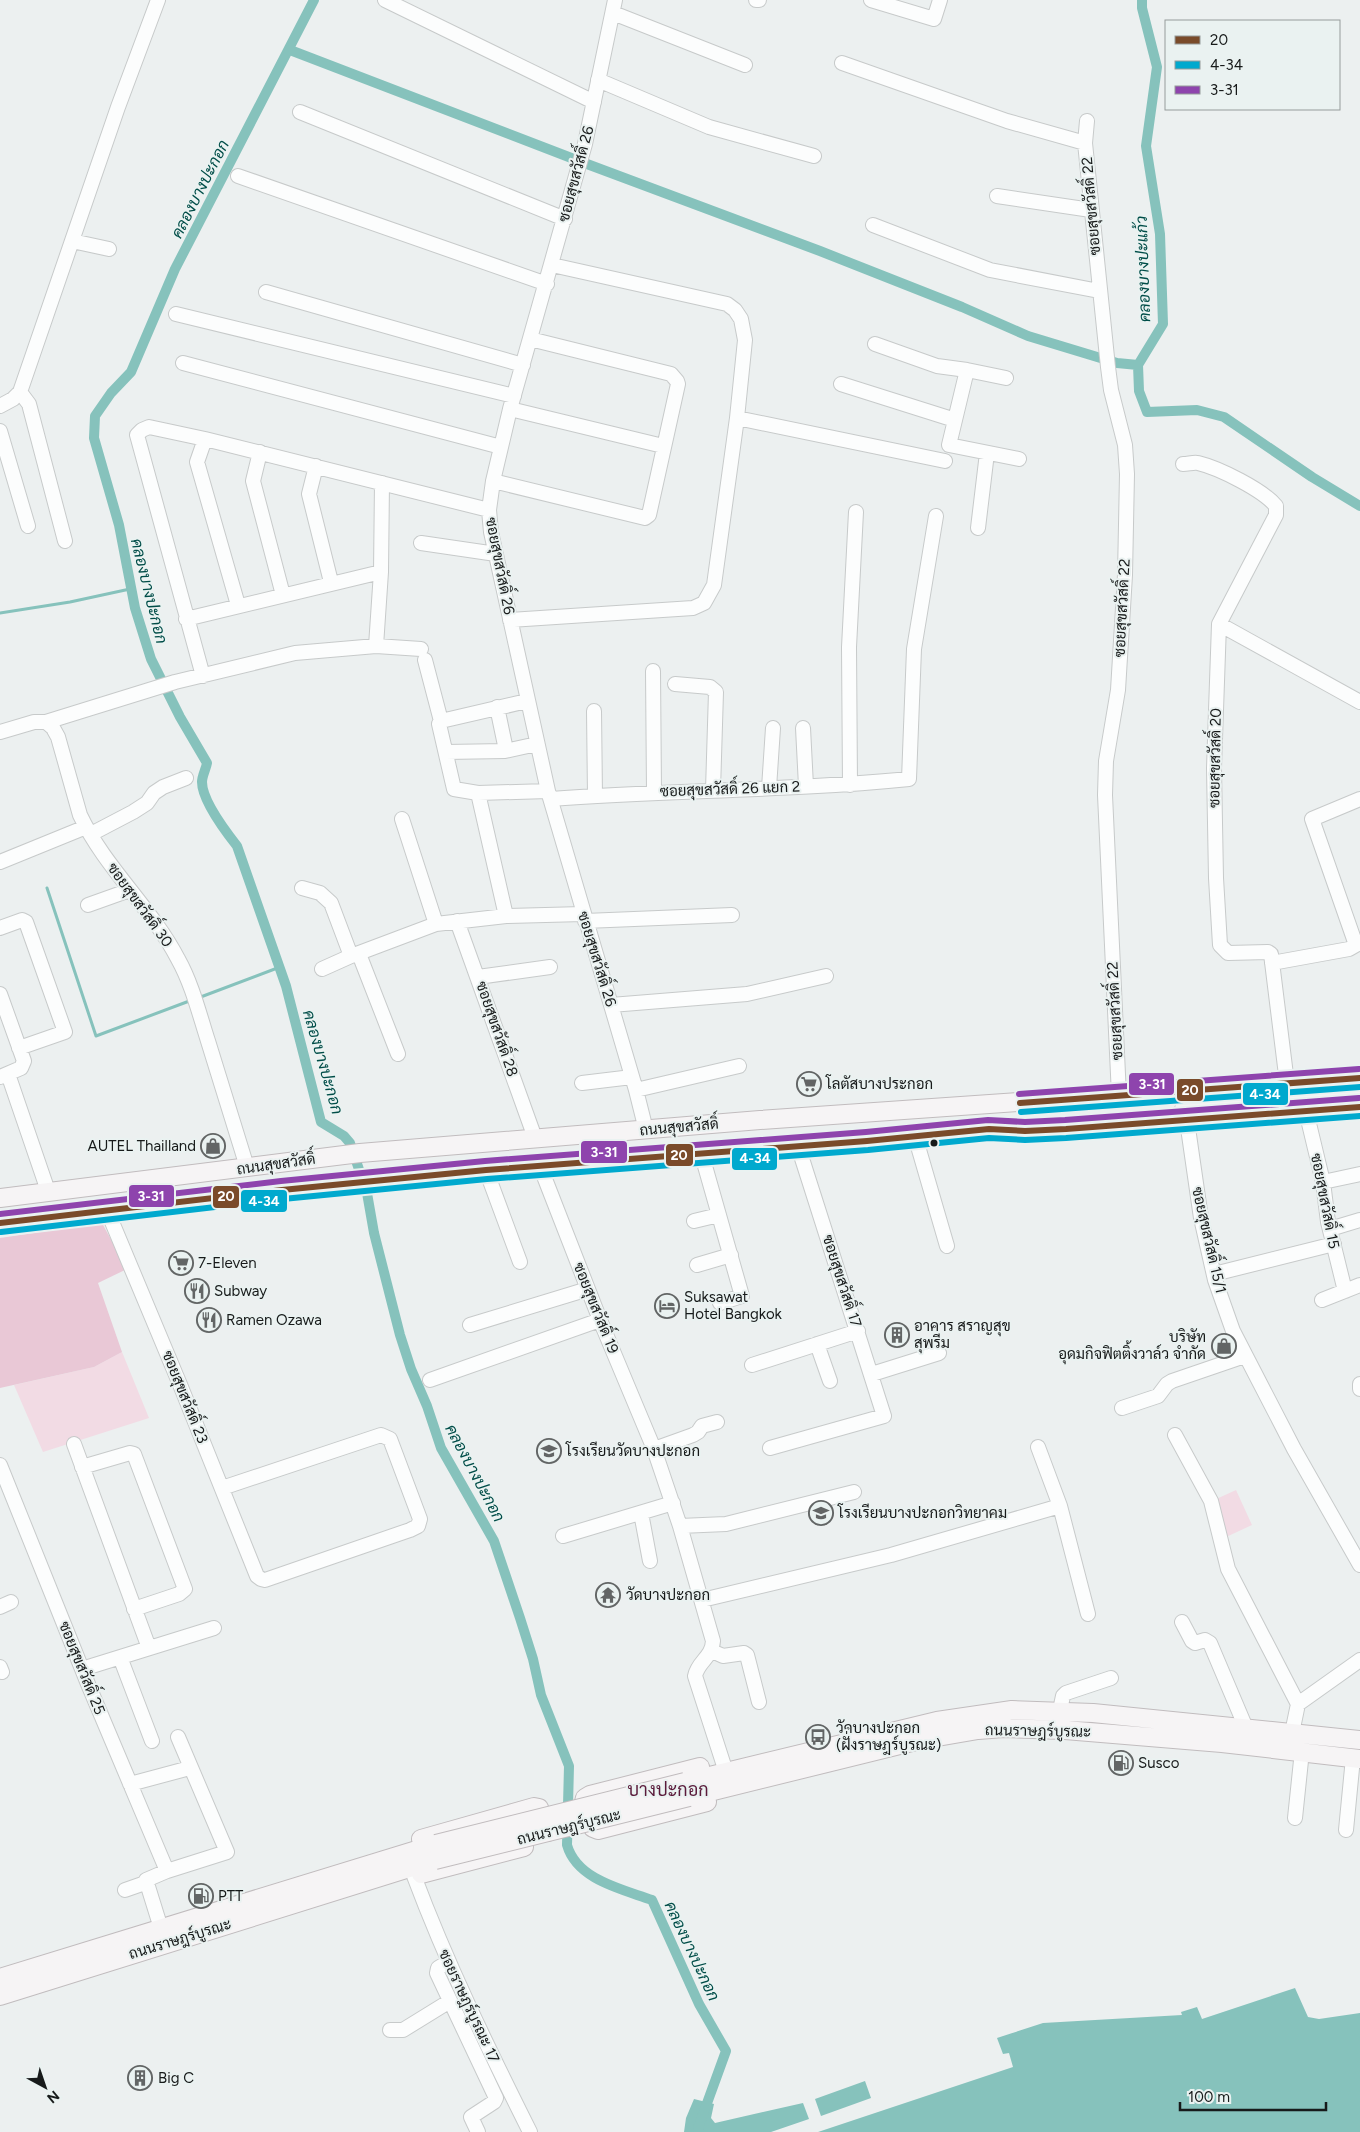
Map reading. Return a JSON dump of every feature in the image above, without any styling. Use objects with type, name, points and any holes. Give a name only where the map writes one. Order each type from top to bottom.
[{"type":"main road","name":"ถนนสุขสวัสดิ์","points":[[0,1198],[360,1153],[770,1120],[1360,1078]]},
{"type":"main road","points":[[999,1129],[1125,1114],[1360,1094]]},
{"type":"main road","name":"ถนนสุขสวัสดิ์","points":[[0,1223],[370,1180],[486,1170],[999,1129],[1025,1131],[1187,1121],[1360,1107]]},
{"type":"main road","name":"ถนนราษฎร์บูรณะ","points":[[687,1789],[726,1772],[964,1715],[1012,1710],[1060,1710],[1360,1740]]},
{"type":"main road","name":"ถนนราษฎร์บูรณะ","points":[[0,1996],[345,1872],[436,1852],[687,1789],[758,1780],[920,1740],[978,1730],[1004,1728],[1065,1730],[1222,1743],[1357,1758]]},
{"type":"main road","points":[[726,1772],[707,1765],[590,1795],[585,1798],[584,1802],[593,1828],[598,1830],[703,1804],[758,1780]]},
{"type":"main road","points":[[345,1872],[410,1842],[534,1807],[539,1808],[550,1837],[547,1840],[414,1876],[383,1876]]},
{"type":"main road","name":"ถนนราษฎร์บูรณะ","points":[[0,1978],[383,1876],[436,1852]]},
{"type":"street","points":[[0,406],[13,399],[20,392],[118,107],[158,0]]},
{"type":"street","points":[[385,0],[594,102]]},
{"type":"street","points":[[871,0],[934,19],[940,0]]},
{"type":"street","points":[[614,6],[745,65]]},
{"type":"street","name":"ซอยสุขสวัสดิ์ 26","points":[[614,6],[585,144],[512,403],[493,481],[489,510],[496,554],[549,795],[646,1130]]},
{"type":"street","points":[[842,62],[1007,121],[1085,143]]},
{"type":"street","points":[[598,80],[709,127],[814,156]]},
{"type":"street","points":[[300,112],[565,219]]},
{"type":"street","name":"ซอยสุขสวัสดิ์ 22","points":[[1087,121],[1085,143],[1099,291],[1111,390],[1124,445],[1127,474],[1125,575],[1118,690],[1106,762],[1118,1096]]},
{"type":"street","points":[[238,176],[547,284]]},
{"type":"street","points":[[997,196],[1091,210]]},
{"type":"street","points":[[873,226],[990,270],[1099,291]]},
{"type":"street","points":[[72,241],[110,249]]},
{"type":"street","points":[[510,620],[693,608],[704,603],[714,584],[736,418],[744,340],[741,319],[736,310],[727,304],[552,265]]},
{"type":"street","points":[[266,292],[523,365]]},
{"type":"street","points":[[176,314],[512,403],[663,446]]},
{"type":"street","points":[[493,481],[645,518],[649,514],[678,384],[675,377],[671,374],[530,339]]},
{"type":"street","points":[[876,344],[937,366],[1006,378]]},
{"type":"street","points":[[183,363],[501,448]]},
{"type":"street","points":[[967,370],[949,445],[1019,459]]},
{"type":"street","points":[[841,384],[955,420]]},
{"type":"street","points":[[20,392],[29,404],[65,541]]},
{"type":"street","points":[[736,418],[945,461]]},
{"type":"street","points":[[203,676],[137,435],[142,430],[149,427],[204,438],[489,510]]},
{"type":"street","points":[[0,431],[28,526]]},
{"type":"street","points":[[204,438],[197,462],[238,605]]},
{"type":"street","points":[[260,452],[253,481],[283,595]]},
{"type":"street","points":[[978,528],[987,453]]},
{"type":"street","name":"ซอยสุขสวัสดิ์ 20","points":[[1183,464],[1196,462],[1221,471],[1269,496],[1276,506],[1276,515],[1219,624],[1214,768],[1216,878],[1220,945],[1228,953],[1268,952],[1272,963]]},
{"type":"street","points":[[316,466],[309,494],[332,582]]},
{"type":"street","points":[[376,646],[381,572],[382,483]]},
{"type":"street","points":[[850,785],[849,647],[856,512]]},
{"type":"street","name":"ซอยสุขสวัสดิ์ 26 แยก 2","points":[[446,752],[454,789],[478,793],[595,796],[850,785],[909,779],[914,649],[936,516]]},
{"type":"street","points":[[421,543],[496,554]]},
{"type":"street","points":[[186,619],[332,582],[381,572]]},
{"type":"street","points":[[1219,624],[1360,702]]},
{"type":"street","points":[[0,732],[34,722],[46,722],[174,682],[295,653],[376,646],[423,654],[446,752],[506,750],[537,744]]},
{"type":"street","points":[[653,671],[654,792]]},
{"type":"street","points":[[675,684],[710,687],[715,690],[714,790]]},
{"type":"street","points":[[440,720],[527,701]]},
{"type":"street","points":[[497,707],[506,750]]},
{"type":"street","points":[[594,710],[595,796]]},
{"type":"street","name":"ซอยสุขสวัสดิ์ 30","points":[[46,722],[53,728],[58,737],[80,815],[115,872],[163,932],[179,960],[194,998],[247,1167]]},
{"type":"street","points":[[769,788],[773,728]]},
{"type":"street","points":[[803,728],[806,786]]},
{"type":"street","points":[[0,862],[133,812],[147,803],[154,793],[163,787],[186,778]]},
{"type":"street","points":[[478,793],[506,916]]},
{"type":"street","points":[[1287,1083],[1272,963],[1349,950],[1356,945],[1312,820],[1360,799]]},
{"type":"street","points":[[402,819],[436,924]]},
{"type":"street","points":[[302,888],[320,893],[331,903],[398,1054]]},
{"type":"street","points":[[88,905],[130,890]]},
{"type":"street","points":[[322,969],[436,924],[457,921],[506,916],[732,915]]},
{"type":"street","points":[[0,928],[22,920],[26,922],[65,1032],[19,1048]]},
{"type":"street","name":"ซอยสุขสวัสดิ์ 28","points":[[457,921],[535,1138]]},
{"type":"street","points":[[478,977],[550,967]]},
{"type":"street","points":[[611,1005],[747,994],[826,976]]},
{"type":"street","points":[[0,994],[24,1061],[21,1068],[4,1076],[48,1191]]},
{"type":"street","points":[[582,1083],[634,1084],[739,1066]]},
{"type":"street","name":"ซอยสุขสวัสดิ์ 15","points":[[1306,1112],[1323,1182],[1330,1230],[1345,1291]]},
{"type":"street","name":"ซอยสุขสวัสดิ์ 15/1","points":[[1187,1121],[1201,1218],[1214,1274],[1233,1331],[1294,1449],[1354,1542],[1360,1565]]},
{"type":"street","points":[[915,1136],[947,1246]]},
{"type":"street","name":"ซอยสุขสวัสดิ์ 17","points":[[770,1448],[884,1416],[798,1146]]},
{"type":"street","points":[[701,1152],[742,1296],[720,1303]]},
{"type":"street","name":"ซอยสุขสวัสดิ์ 19","points":[[540,1166],[600,1320],[654,1450],[673,1503],[702,1600],[713,1642],[712,1651]]},
{"type":"street","points":[[486,1170],[520,1262]]},
{"type":"street","points":[[1323,1182],[1360,1174]]},
{"type":"street","name":"ซอยสุขสวัสดิ์ 23","points":[[107,1210],[182,1387],[222,1488],[257,1576],[265,1580],[418,1526],[420,1519],[390,1439],[381,1435],[222,1488]]},
{"type":"street","points":[[694,1221],[719,1215]]},
{"type":"street","points":[[1330,1230],[1360,1220]]},
{"type":"street","points":[[1214,1274],[1334,1244]]},
{"type":"street","points":[[696,1265],[730,1255]]},
{"type":"street","points":[[1322,1300],[1360,1285]]},
{"type":"street","points":[[470,1325],[588,1289]]},
{"type":"street","points":[[430,1380],[600,1320]]},
{"type":"street","points":[[752,1365],[858,1332]]},
{"type":"street","points":[[817,1344],[830,1381]]},
{"type":"street","points":[[872,1374],[895,1371],[939,1353]]},
{"type":"street","points":[[1122,1408],[1158,1396],[1167,1384],[1172,1381],[1245,1356]]},
{"type":"street","points":[[1360,1384],[1358,1386],[1360,1389]]},
{"type":"street","points":[[654,1450],[693,1435],[702,1426],[717,1422]]},
{"type":"street","points":[[1175,1435],[1210,1501],[1228,1569],[1298,1704],[1292,1733]]},
{"type":"street","points":[[74,1444],[149,1648]]},
{"type":"street","points":[[1038,1448],[1060,1506],[1088,1614]]},
{"type":"street","points":[[82,1467],[130,1453],[134,1454],[137,1458],[184,1589],[179,1594],[134,1609]]},
{"type":"street","name":"ซอยสุขสวัสดิ์ 25","points":[[0,1465],[82,1669],[167,1871]]},
{"type":"street","points":[[680,1526],[726,1524],[854,1492]]},
{"type":"street","points":[[563,1536],[673,1503]]},
{"type":"street","points":[[702,1600],[892,1555],[1060,1506]]},
{"type":"street","points":[[641,1513],[650,1561]]},
{"type":"street","points":[[1182,1622],[1194,1643],[1205,1640],[1210,1643],[1246,1728]]},
{"type":"street","points":[[82,1669],[214,1628]]},
{"type":"street","points":[[726,1772],[695,1676],[696,1670],[712,1651],[723,1656],[744,1653],[747,1655],[759,1702]]},
{"type":"street","points":[[120,1657],[152,1742]]},
{"type":"street","points":[[1298,1704],[1360,1660]]},
{"type":"street","points":[[1060,1710],[1063,1696],[1066,1694],[1112,1678]]},
{"type":"street","points":[[124,1890],[145,1883],[148,1878],[226,1852],[178,1737]]},
{"type":"street","points":[[1295,1818],[1302,1752]]},
{"type":"street","points":[[1346,1830],[1357,1758]]},
{"type":"street","points":[[130,1784],[186,1770]]},
{"type":"street","name":"ซอยราษฎร์บูรณะ 17","points":[[414,1876],[448,1962],[480,2032],[530,2132]]},
{"type":"street","points":[[145,1883],[163,1936]]},
{"type":"street","points":[[448,1962],[438,1968],[437,1973],[496,2098],[494,2102],[472,2117],[478,2132]]},
{"type":"street","points":[[390,2030],[403,2030],[450,2001]]},
{"type":"shaded area","points":[[102,1223],[127,1269],[98,1283],[122,1352],[94,1367],[0,1388],[0,1238]]},
{"type":"shaded area","points":[[122,1352],[149,1418],[43,1452],[14,1385],[94,1367]]},
{"type":"shaded area","points":[[1236,1490],[1252,1525],[1224,1538],[1212,1501]]},
{"type":"water","points":[[1295,1988],[1308,2017],[1319,2019],[1360,2013],[1360,2132],[818,2132],[1013,2067],[1009,2053],[1003,2054],[997,2038],[1043,2023],[1182,2015],[1181,2012],[1197,2007],[1202,2019]]},
{"type":"water","points":[[865,2081],[871,2098],[821,2116],[815,2099]]},
{"type":"water","points":[[694,2099],[714,2104],[711,2118],[715,2123],[803,2103],[809,2119],[771,2132],[684,2132],[686,2118]]},
{"type":"waterway","name":"คลองบางปะกอก","points":[[314,0],[175,269],[131,372],[111,393],[95,416],[94,438],[119,525],[135,608],[151,659],[180,717],[207,763],[202,780],[203,789],[215,816],[237,846],[286,986],[321,1122],[344,1136],[350,1143],[367,1193],[374,1233],[400,1335],[411,1369],[427,1406],[441,1448],[494,1541],[520,1618],[533,1659],[541,1695],[569,1766],[567,1845],[572,1857],[590,1875],[602,1882],[652,1900],[699,2004],[726,2051],[698,2128],[699,2132]]},
{"type":"waterway","name":"คลองบางปะแก้ว","points":[[1142,0],[1142,8],[1157,67],[1146,146],[1160,234],[1163,324],[1138,365],[1139,391],[1147,412],[1197,410],[1224,417],[1312,477],[1360,506]]},
{"type":"waterway","points":[[290,50],[820,251],[962,307],[1028,336],[1117,363],[1138,365]]},
{"type":"waterway","points":[[0,613],[70,602],[130,589]]},
{"type":"waterway","points":[[47,888],[96,1036],[192,1000]]},
{"type":"waterway","points":[[198,998],[280,967]]},
{"type":"transit line","name":"3-31","points":[[1019,1094],[1359,1069]]},
{"type":"transit line","name":"20","points":[[1020,1103],[1360,1078]]},
{"type":"transit line","name":"4-34","points":[[1021,1112],[1360,1087]]},
{"type":"transit line","name":"3-31","points":[[0,1214],[281,1181],[485,1161],[866,1132],[988,1120],[1025,1122],[1065,1120],[1359,1098]]},
{"type":"transit line","name":"20","points":[[0,1223],[282,1190],[486,1170],[867,1141],[989,1129],[1025,1131],[1066,1129],[1360,1107]]},
{"type":"transit line","name":"4-34","points":[[1,1232],[283,1199],[487,1179],[868,1150],[989,1138],[1025,1140],[1066,1138],[1360,1116]]},
{"type":"place","name":"โลตัสบางประกอก","points":[[809,1084]]},
{"type":"place","name":"AUTEL Thailland","points":[[213,1146]]},
{"type":"place","name":"7-Eleven","points":[[181,1263]]},
{"type":"place","name":"Subway","points":[[197,1291]]},
{"type":"place","name":"Suksawat Hotel Bangkok","points":[[667,1306]]},
{"type":"place","name":"Ramen Ozawa","points":[[209,1320]]},
{"type":"place","name":"อาคาร สราญสุข สุพรีม","points":[[897,1335]]},
{"type":"place","name":"บริษัท อุดมกิจฟิตติ้งวาล์ว จำกัด","points":[[1224,1346]]},
{"type":"place","name":"โรงเรียนวัดบางปะกอก","points":[[549,1451]]},
{"type":"place","name":"โรงเรียนบางปะกอกวิทยาคม","points":[[821,1513]]},
{"type":"place","name":"วัดบางปะกอก","points":[[608,1595]]},
{"type":"place","name":"วัดบางปะกอก (ฝั่งราษฎร์บูรณะ)","points":[[818,1737]]},
{"type":"place","name":"Susco","points":[[1121,1763]]},
{"type":"place","name":"PTT","points":[[201,1896]]},
{"type":"place","name":"Big C","points":[[140,2078]]},
{"type":"district","name":"บางปะกอก","points":[[668,1790]]}]
